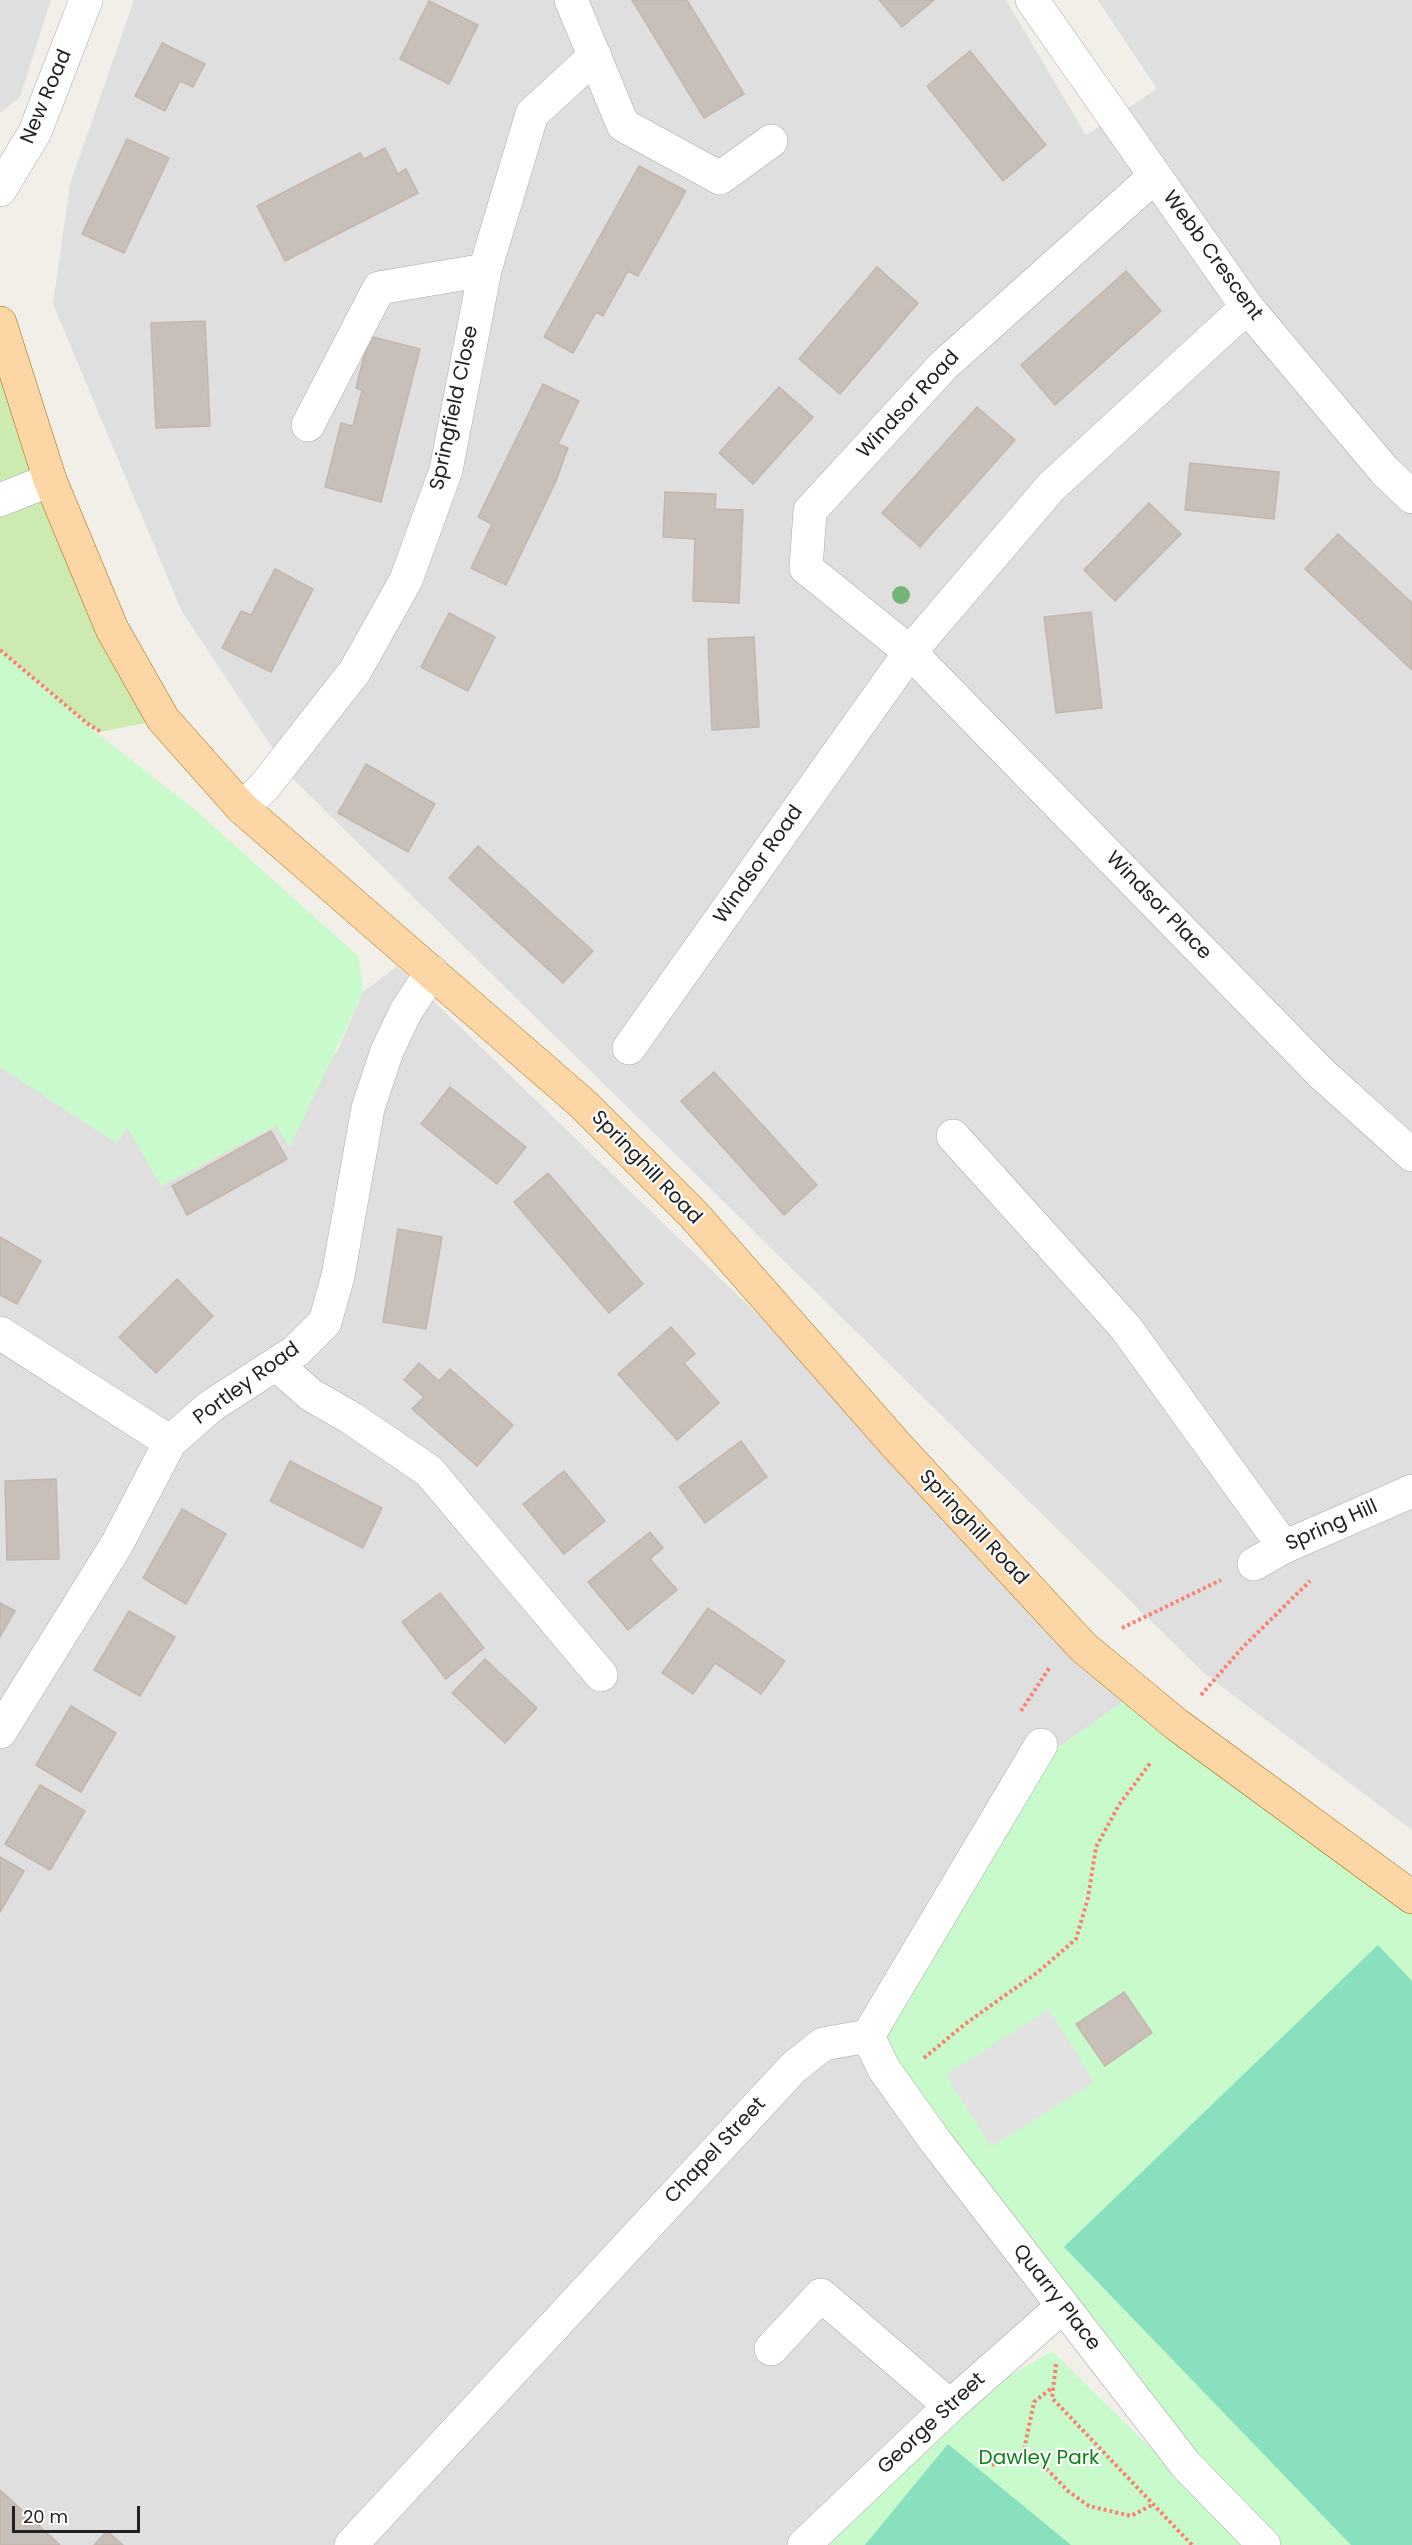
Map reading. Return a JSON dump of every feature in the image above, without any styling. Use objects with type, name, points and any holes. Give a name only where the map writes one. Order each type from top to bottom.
[{"type":"main road","name":"Springhill Road","points":[[0,323],[50,480],[112,629],[163,719],[242,808],[584,1104],[694,1215],[897,1446],[1083,1647],[1176,1724],[1412,1897]]},
{"type":"street","name":"New Road","points":[[0,190],[35,132],[86,0]]},
{"type":"street","points":[[571,0],[623,125],[720,178],[771,141]]},
{"type":"street","name":"Webb Crescent","points":[[1032,0],[1247,307],[1384,470],[1412,497]]},
{"type":"street","name":"Springfield Close","points":[[242,808],[264,787],[355,672],[406,580],[446,470],[484,270],[532,114],[595,56]]},
{"type":"street","name":"Windsor Road","points":[[910,652],[806,568],[810,511],[943,366],[1154,177]]},
{"type":"street","points":[[309,425],[379,288],[484,270]]},
{"type":"street","name":"Windsor Road","points":[[629,1048],[910,652],[1051,487],[1247,307]]},
{"type":"street","points":[[0,500],[50,480]]},
{"type":"street","name":"Windsor Place","points":[[910,652],[1322,1074],[1412,1155]]},
{"type":"street","name":"Portley Road","points":[[0,1732],[117,1544],[170,1442],[211,1406],[278,1365],[325,1322],[338,1276],[368,1108],[387,1051],[406,1011],[432,972]]},
{"type":"street","points":[[953,1136],[1126,1328],[1284,1547]]},
{"type":"street","points":[[0,1333],[170,1442]]},
{"type":"street","points":[[278,1365],[311,1395],[351,1418],[429,1471],[601,1675]]},
{"type":"street","name":"Spring Hill","points":[[1254,1564],[1284,1547],[1412,1491]]},
{"type":"street","points":[[868,2036],[1041,1745]]},
{"type":"street","name":"Quarry Place","points":[[868,2036],[894,2084],[1186,2465],[1264,2545]]},
{"type":"street","name":"Chapel Street","points":[[351,2545],[793,2068],[824,2044],[868,2036]]},
{"type":"street","points":[[771,2349],[821,2295],[950,2406]]},
{"type":"street","name":"George Street","points":[[804,2545],[950,2406],[1063,2306]]},
{"type":"path","points":[[0,650],[88,724],[101,732]]},
{"type":"path","points":[[1041,1745],[1012,1726],[1048,1668],[1083,1647],[1254,1564]]},
{"type":"path","points":[[1195,1702],[1243,1647],[1315,1575]]},
{"type":"path","points":[[894,2084],[965,2024],[1038,1972],[1076,1939],[1088,1898],[1096,1847],[1119,1805],[1150,1762]]},
{"type":"path","points":[[1063,2306],[1052,2398],[1192,2545]]},
{"type":"path","points":[[1023,2456],[1034,2402],[1053,2387]]},
{"type":"path","points":[[992,2465],[1023,2456],[1041,2463],[1068,2491],[1089,2506],[1131,2516],[1154,2504]]},
{"type":"shaded area","points":[[0,0],[51,0],[20,97],[0,113]]},
{"type":"shaded area","points":[[134,0],[1006,0],[1086,135],[1157,89],[1098,0],[1412,0],[1412,1830],[1205,1674],[293,779],[182,612],[53,304],[70,184]]},
{"type":"shaded area","points":[[229,964],[336,1054],[363,992],[397,966],[1085,1631],[1135,1693],[1055,1750],[1056,2307],[793,2545],[0,2545],[0,1067],[117,1143]]},
{"type":"shaded area","points":[[1049,2009],[1094,2082],[991,2147],[946,2075]]},
{"type":"green space","points":[[0,323],[163,719],[101,732],[88,724],[0,650]]},
{"type":"green space","points":[[0,650],[98,734],[193,808],[359,957],[363,992],[290,1147],[276,1126],[161,1186],[127,1127],[117,1143],[0,1067]]},
{"type":"green space","points":[[1135,1693],[1412,1897],[1412,2545],[1280,2545],[1194,2458],[1076,2307],[879,2037],[1055,1750]]},
{"type":"green space","points":[[1378,1945],[1412,1981],[1412,2545],[1351,2545],[1064,2247]]},
{"type":"green space","name":"Dawley Park","points":[[1052,2351],[1172,2469],[1245,2545],[827,2545],[979,2394]]},
{"type":"green space","points":[[948,2444],[1071,2545],[865,2545]]},
{"type":"building","points":[[632,0],[687,0],[744,94],[704,118]]},
{"type":"building","points":[[879,0],[934,0],[902,27]]},
{"type":"building","points":[[429,1],[478,25],[449,84],[400,59]]},
{"type":"building","points":[[162,43],[205,64],[193,87],[180,81],[165,111],[135,96]]},
{"type":"building","points":[[970,51],[1046,145],[1003,181],[927,86]]},
{"type":"building","points":[[127,139],[169,158],[124,253],[82,234]]},
{"type":"building","points":[[385,148],[398,174],[406,169],[418,193],[285,261],[257,206],[360,153],[364,159]]},
{"type":"building","points":[[639,166],[686,191],[638,276],[628,271],[603,316],[596,312],[573,353],[544,337]]},
{"type":"building","points":[[877,267],[918,303],[840,394],[799,359]]},
{"type":"building","points":[[1126,271],[1161,311],[1055,405],[1021,365]]},
{"type":"building","points":[[205,321],[210,426],[156,428],[151,323]]},
{"type":"building","points":[[369,336],[420,349],[381,502],[325,487],[341,423],[353,426],[362,390],[356,388]]},
{"type":"building","points":[[543,384],[579,401],[558,444],[568,448],[556,481],[506,585],[471,568],[492,524],[478,517]]},
{"type":"building","points":[[779,387],[813,417],[753,484],[719,453]]},
{"type":"building","points":[[977,407],[1015,440],[920,547],[882,513]]},
{"type":"building","points":[[1190,463],[1279,472],[1274,519],[1185,510]]},
{"type":"building","points":[[665,492],[716,494],[715,509],[743,510],[739,603],[693,601],[695,539],[663,537]]},
{"type":"building","points":[[1149,503],[1181,534],[1115,601],[1084,570]]},
{"type":"building","points":[[1338,534],[1412,603],[1412,670],[1305,569]]},
{"type":"building","points":[[275,569],[313,589],[271,672],[222,648],[241,611],[251,615]]},
{"type":"building","points":[[1091,612],[1102,708],[1056,713],[1044,617]]},
{"type":"building","points":[[449,613],[495,637],[468,691],[421,667]]},
{"type":"building","points":[[754,637],[759,727],[712,730],[708,639]]},
{"type":"building","points":[[366,764],[435,804],[408,852],[338,813]]},
{"type":"building","points":[[478,846],[593,951],[563,983],[449,878]]},
{"type":"building","points":[[714,1072],[817,1185],[784,1215],[681,1101]]},
{"type":"building","points":[[450,1087],[526,1147],[497,1184],[421,1124]]},
{"type":"building","points":[[271,1131],[287,1159],[187,1215],[172,1186]]},
{"type":"building","points":[[548,1173],[643,1284],[609,1313],[514,1202]]},
{"type":"building","points":[[398,1229],[442,1237],[426,1329],[383,1322]]},
{"type":"building","points":[[0,1237],[41,1261],[17,1304],[0,1295]]},
{"type":"building","points":[[177,1279],[213,1316],[156,1373],[119,1337]]},
{"type":"building","points":[[671,1327],[695,1354],[684,1363],[719,1403],[677,1440],[618,1374]]},
{"type":"building","points":[[419,1363],[439,1381],[450,1369],[513,1425],[477,1466],[412,1409],[424,1397],[404,1380]]},
{"type":"building","points":[[741,1441],[767,1477],[705,1523],[679,1487]]},
{"type":"building","points":[[290,1461],[382,1508],[363,1548],[270,1501]]},
{"type":"building","points":[[564,1471],[605,1521],[564,1554],[523,1504]]},
{"type":"building","points":[[56,1479],[59,1559],[7,1560],[5,1481]]},
{"type":"building","points":[[182,1509],[226,1534],[186,1604],[143,1578]]},
{"type":"building","points":[[650,1532],[663,1548],[650,1559],[677,1590],[628,1630],[588,1582]]},
{"type":"building","points":[[440,1593],[484,1648],[446,1679],[402,1622]]},
{"type":"building","points":[[0,1603],[15,1611],[0,1637]]},
{"type":"building","points":[[708,1608],[785,1661],[761,1694],[715,1663],[693,1694],[662,1673]]},
{"type":"building","points":[[129,1611],[175,1637],[140,1696],[94,1670]]},
{"type":"building","points":[[485,1659],[537,1708],[505,1743],[452,1693]]},
{"type":"building","points":[[71,1706],[116,1733],[81,1792],[36,1765]]},
{"type":"building","points":[[40,1785],[85,1811],[50,1870],[5,1844]]},
{"type":"building","points":[[0,1857],[24,1871],[0,1912]]},
{"type":"building","points":[[1124,1992],[1152,2033],[1105,2066],[1076,2024]]},
{"type":"building","points":[[0,2490],[60,2545],[0,2545]]},
{"type":"building","points":[[107,2531],[123,2545],[94,2545]]}]
